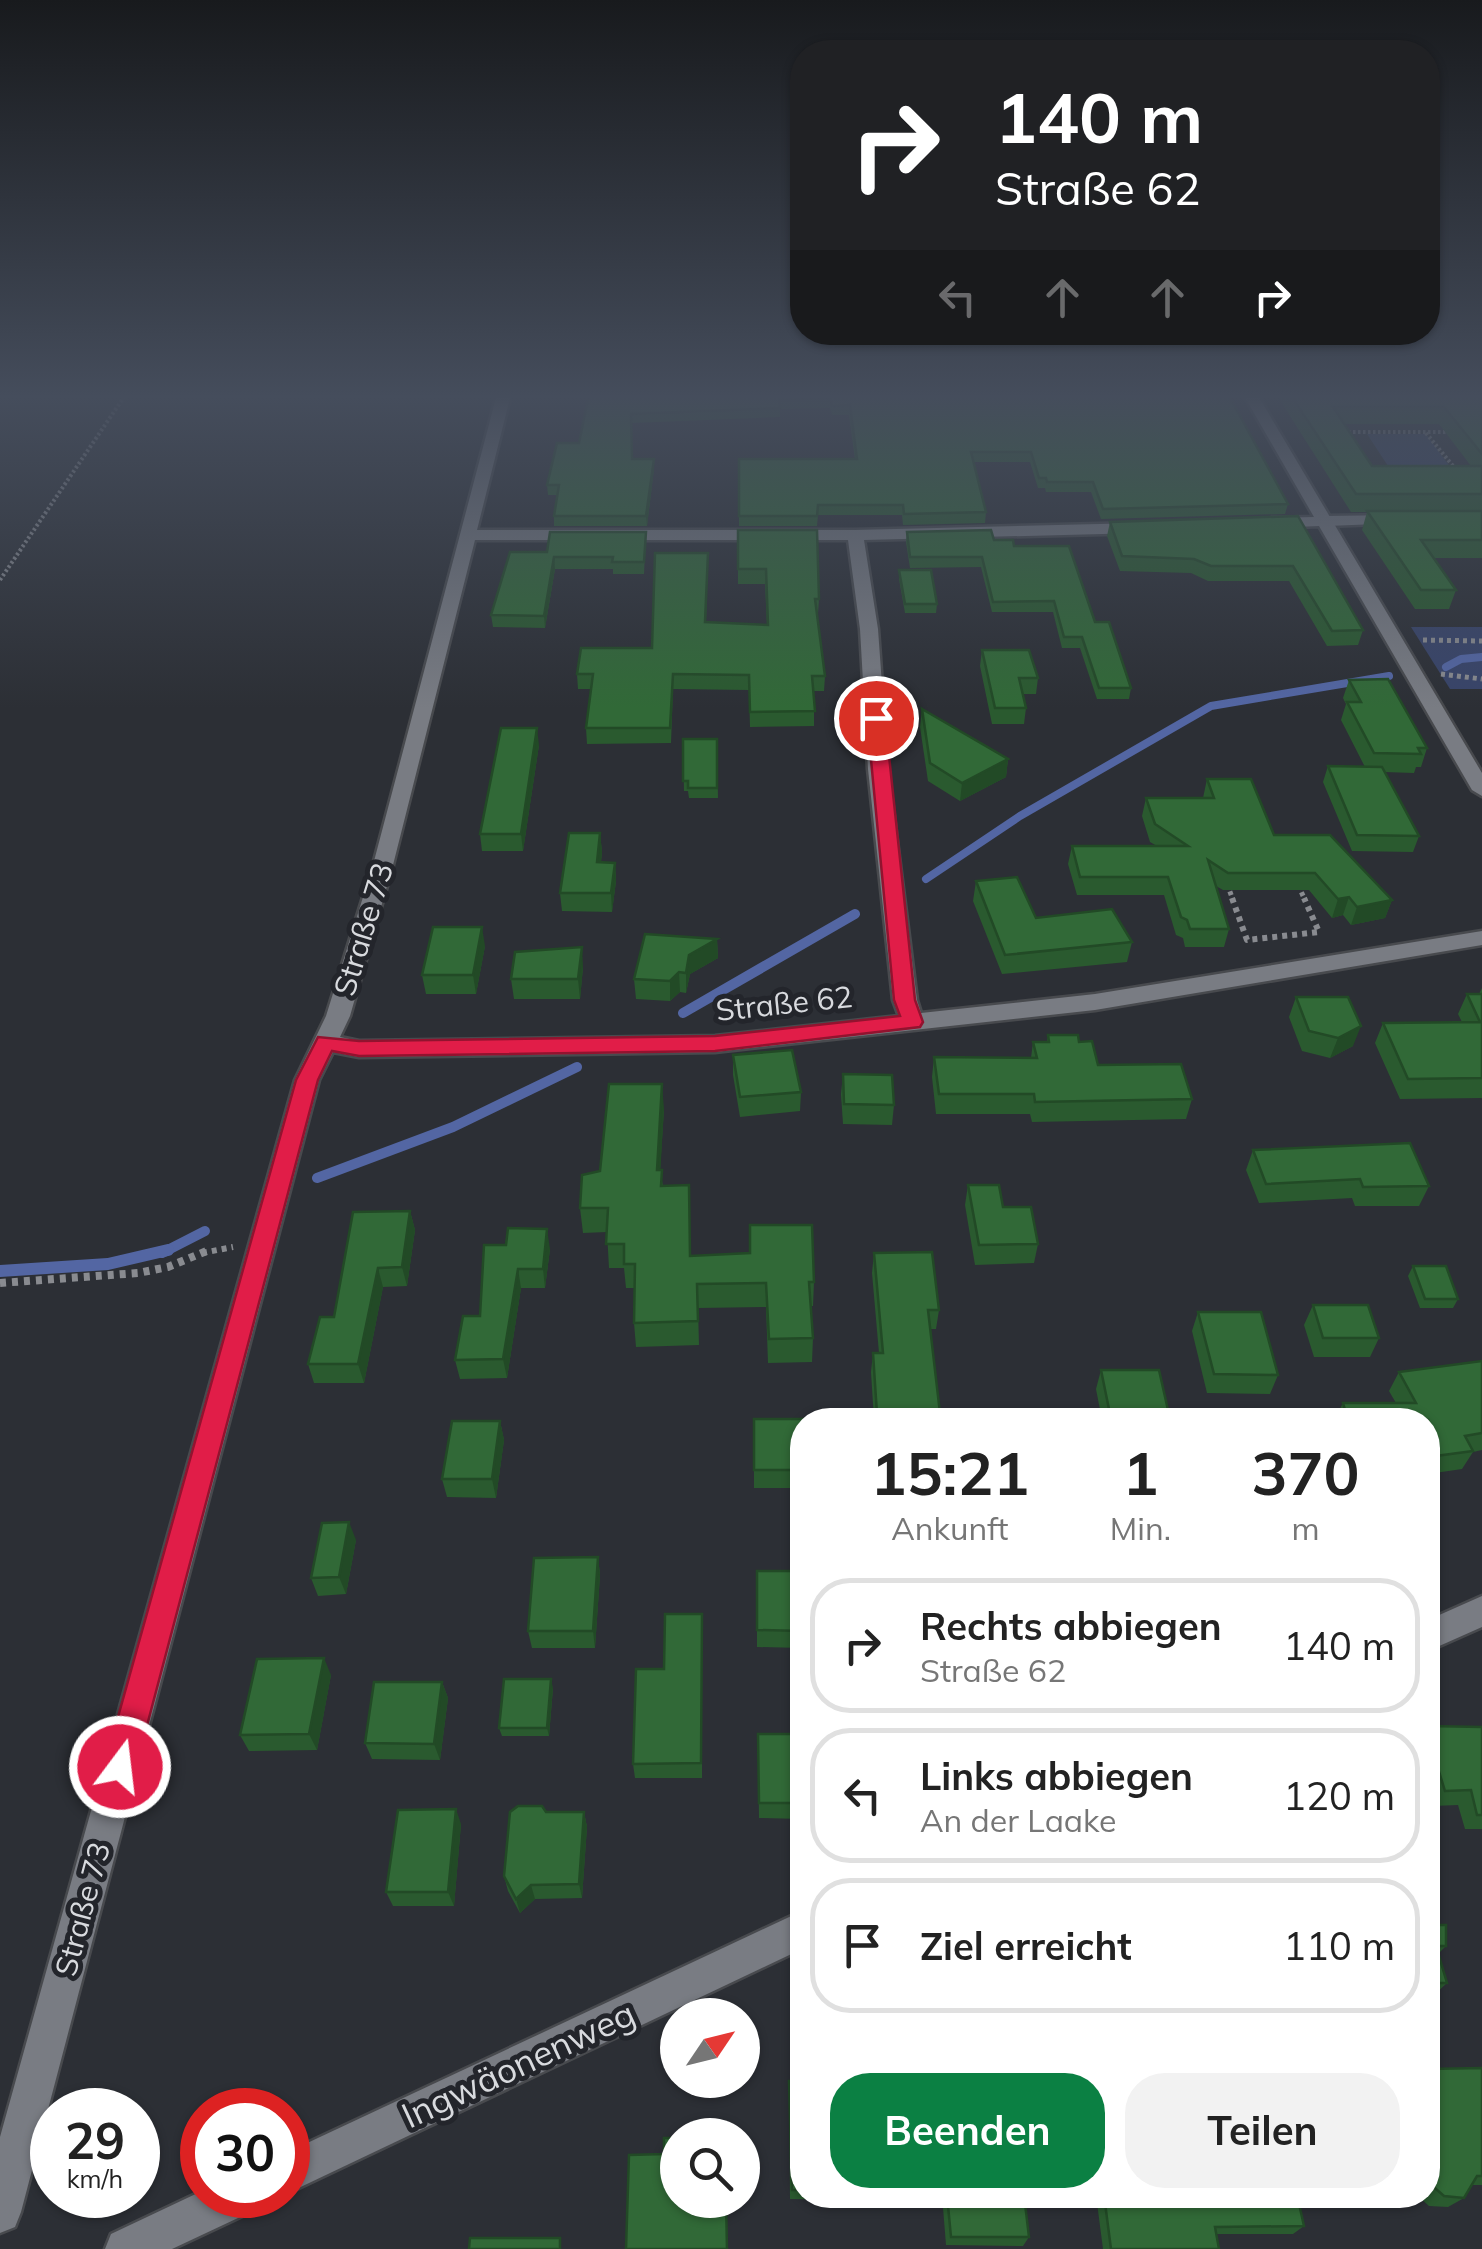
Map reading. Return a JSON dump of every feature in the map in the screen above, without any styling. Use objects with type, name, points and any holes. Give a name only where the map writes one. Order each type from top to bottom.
[{"type":"street","name":"Straße 73","points":[[0,2212],[307,1080],[338,1016],[383,865],[476,499]]},
{"type":"street","points":[[1314,499],[1482,790]]},
{"type":"street","points":[[1247,524],[1407,520]]},
{"type":"street","points":[[466,535],[855,536],[1167,528]]},
{"type":"street","points":[[855,536],[869,630],[878,769],[905,1000],[913,1022]]},
{"type":"street","points":[[1457,746],[1480,747]]},
{"type":"street","name":"Straße 62","points":[[326,1042],[359,1049],[715,1044],[1096,1002],[1482,938]]},
{"type":"street","points":[[1440,1630],[1482,1611]]},
{"type":"street","name":"Ingwäonenweg","points":[[310,2163],[790,1936]]},
{"type":"street","points":[[126,2249],[191,2218]]},
{"type":"path","points":[[0,580],[55,499]]},
{"type":"path","points":[[1416,640],[1482,641]]},
{"type":"path","points":[[1440,674],[1482,680]]},
{"type":"path","points":[[1223,870],[1247,940],[1319,932],[1292,872]]},
{"type":"path","points":[[0,1284],[114,1279],[169,1268],[212,1246],[264,1247]]},
{"type":"shaded area","points":[[1411,627],[1482,627],[1482,689],[1450,689]]},
{"type":"building","points":[[557,499],[648,499],[646,516],[554,516]]},
{"type":"building","points":[[739,499],[983,499],[986,512],[904,514],[903,505],[818,505],[817,516],[739,516]]},
{"type":"building","points":[[1099,499],[1285,499],[1288,504],[1103,509]]},
{"type":"building","points":[[1367,511],[1482,511],[1482,540],[1421,540],[1456,590],[1421,590]]},
{"type":"building","points":[[1298,516],[1363,630],[1332,631],[1293,566],[1211,566],[1194,559],[1122,556],[1110,522]]},
{"type":"building","points":[[738,530],[817,530],[819,599],[815,599],[825,676],[812,676],[815,711],[750,712],[749,675],[673,674],[670,728],[586,728],[593,674],[577,674],[581,648],[652,648],[655,553],[708,553],[705,622],[768,625],[766,569],[738,569]]},
{"type":"building","points":[[991,530],[994,540],[1013,540],[1014,546],[1069,546],[1095,622],[1109,622],[1131,688],[1099,688],[1082,637],[1064,637],[1054,601],[993,602],[982,557],[910,557],[907,532]]},
{"type":"building","points":[[550,532],[646,532],[644,562],[612,562],[613,557],[554,557],[544,616],[491,615],[510,552],[547,552]]},
{"type":"building","points":[[899,570],[931,570],[937,604],[905,604]]},
{"type":"building","points":[[982,650],[1029,650],[1038,678],[1019,678],[1026,708],[995,708]]},
{"type":"building","points":[[1388,679],[1427,748],[1418,748],[1421,754],[1374,753],[1347,702],[1361,702],[1349,680]]},
{"type":"building","points":[[922,709],[1008,759],[962,783],[930,763]]},
{"type":"building","points":[[501,728],[537,728],[521,834],[480,834]]},
{"type":"building","points":[[683,739],[717,739],[717,788],[688,788],[688,781],[683,781]]},
{"type":"building","points":[[1328,766],[1382,767],[1419,836],[1357,835]]},
{"type":"building","points":[[1207,779],[1251,779],[1274,835],[1330,835],[1392,900],[1357,907],[1349,897],[1338,899],[1315,873],[1228,873],[1208,860],[1229,929],[1190,929],[1181,917],[1168,877],[1080,877],[1072,846],[1188,846],[1155,824],[1146,798],[1214,798]]},
{"type":"building","points":[[569,833],[600,833],[597,862],[615,863],[611,893],[560,893]]},
{"type":"building","points":[[1017,877],[1036,918],[1112,909],[1132,942],[1005,955],[976,881]]},
{"type":"building","points":[[433,927],[482,927],[473,975],[422,975]]},
{"type":"building","points":[[645,934],[717,939],[689,955],[686,973],[679,972],[670,981],[634,979]]},
{"type":"building","points":[[582,947],[578,979],[511,979],[515,952]]},
{"type":"building","points":[[1467,994],[1482,994],[1482,1078],[1408,1079],[1383,1023],[1480,1022]]},
{"type":"building","points":[[1296,997],[1348,997],[1361,1026],[1338,1038],[1309,1031]]},
{"type":"building","points":[[1048,1035],[1078,1035],[1079,1042],[1092,1041],[1098,1065],[1181,1064],[1192,1099],[1035,1102],[1034,1094],[939,1094],[934,1057],[1037,1058],[1033,1042],[1049,1042]]},
{"type":"building","points":[[792,1050],[801,1092],[740,1097],[733,1055]]},
{"type":"building","points":[[843,1074],[892,1075],[894,1105],[844,1104]]},
{"type":"building","points":[[609,1084],[662,1084],[657,1170],[662,1170],[661,1186],[689,1185],[690,1256],[750,1253],[750,1225],[812,1225],[814,1282],[809,1282],[813,1338],[769,1339],[766,1283],[697,1284],[698,1321],[634,1323],[635,1264],[624,1264],[624,1244],[606,1244],[608,1208],[580,1208],[582,1175],[600,1171]]},
{"type":"building","points":[[1410,1143],[1429,1186],[1363,1187],[1360,1179],[1266,1184],[1253,1150]]},
{"type":"building","points":[[968,1185],[999,1185],[1003,1207],[1031,1207],[1038,1244],[979,1245]]},
{"type":"building","points":[[410,1211],[402,1267],[378,1268],[358,1364],[308,1364],[320,1317],[334,1317],[353,1212]]},
{"type":"building","points":[[508,1228],[547,1229],[543,1269],[518,1269],[503,1359],[455,1360],[463,1316],[480,1316],[484,1245],[506,1245]]},
{"type":"building","points":[[932,1252],[939,1310],[928,1310],[939,1408],[877,1408],[873,1353],[883,1353],[874,1253]]},
{"type":"building","points":[[1413,1266],[1446,1266],[1458,1299],[1425,1299]]},
{"type":"building","points":[[1313,1305],[1368,1305],[1379,1338],[1323,1338]]},
{"type":"building","points":[[1198,1312],[1261,1312],[1278,1375],[1214,1374]]},
{"type":"building","points":[[1482,1361],[1482,1433],[1465,1436],[1473,1451],[1440,1455],[1440,1408],[1344,1408],[1343,1403],[1416,1403],[1399,1372]]},
{"type":"building","points":[[1101,1370],[1159,1370],[1168,1408],[1109,1408]]},
{"type":"building","points":[[754,1419],[790,1419],[790,1470],[754,1470]]},
{"type":"building","points":[[452,1421],[500,1421],[492,1479],[442,1479]]},
{"type":"building","points":[[349,1522],[339,1577],[311,1578],[322,1523]]},
{"type":"building","points":[[598,1557],[593,1631],[528,1631],[534,1558]]},
{"type":"building","points":[[757,1571],[790,1571],[790,1631],[757,1630]]},
{"type":"building","points":[[665,1614],[702,1614],[701,1763],[633,1764],[636,1669],[664,1669]]},
{"type":"building","points":[[324,1658],[309,1734],[240,1735],[257,1659]]},
{"type":"building","points":[[504,1679],[551,1679],[547,1728],[499,1728]]},
{"type":"building","points":[[374,1682],[442,1682],[434,1744],[365,1743]]},
{"type":"building","points":[[1440,1726],[1482,1727],[1482,1815],[1477,1815],[1471,1790],[1445,1791],[1440,1775]]},
{"type":"building","points":[[758,1734],[790,1734],[790,1803],[759,1803]]},
{"type":"building","points":[[518,1806],[542,1806],[546,1812],[584,1812],[579,1884],[531,1885],[516,1899],[504,1876],[510,1812]]},
{"type":"building","points":[[456,1809],[448,1892],[386,1892],[398,1810]]},
{"type":"building","points":[[1440,1925],[1446,1925],[1446,1946],[1440,1946]]},
{"type":"building","points":[[1440,1959],[1447,1983],[1440,1983]]},
{"type":"building","points":[[1482,2068],[1482,2176],[1477,2176],[1464,2198],[1440,2192],[1440,2069]]},
{"type":"building","points":[[660,2154],[660,2218],[726,2218],[727,2249],[626,2249],[629,2155]]},
{"type":"building","points":[[948,2208],[1026,2208],[1029,2237],[951,2237]]},
{"type":"building","points":[[1106,2208],[1300,2208],[1304,2226],[1215,2227],[1219,2249],[1111,2249]]},
{"type":"building","points":[[470,2238],[560,2238],[560,2249],[469,2249]]},
{"type":"waterway","points":[[1446,667],[1461,659],[1482,657]]},
{"type":"waterway","points":[[926,879],[1020,816],[1211,706],[1389,676]]},
{"type":"waterway","points":[[683,1013],[855,914]]},
{"type":"waterway","points":[[317,1178],[453,1127],[577,1067]]},
{"type":"waterway","points":[[168,1250],[205,1231]]},
{"type":"waterway","points":[[0,1271],[108,1264],[168,1250]]},
{"type":"waterway","points":[[162,1253],[168,1250]]},
{"type":"route","points":[[120,1767],[307,1080],[326,1042],[359,1049],[715,1044],[913,1022],[905,1000],[878,769],[876,718]]}]
